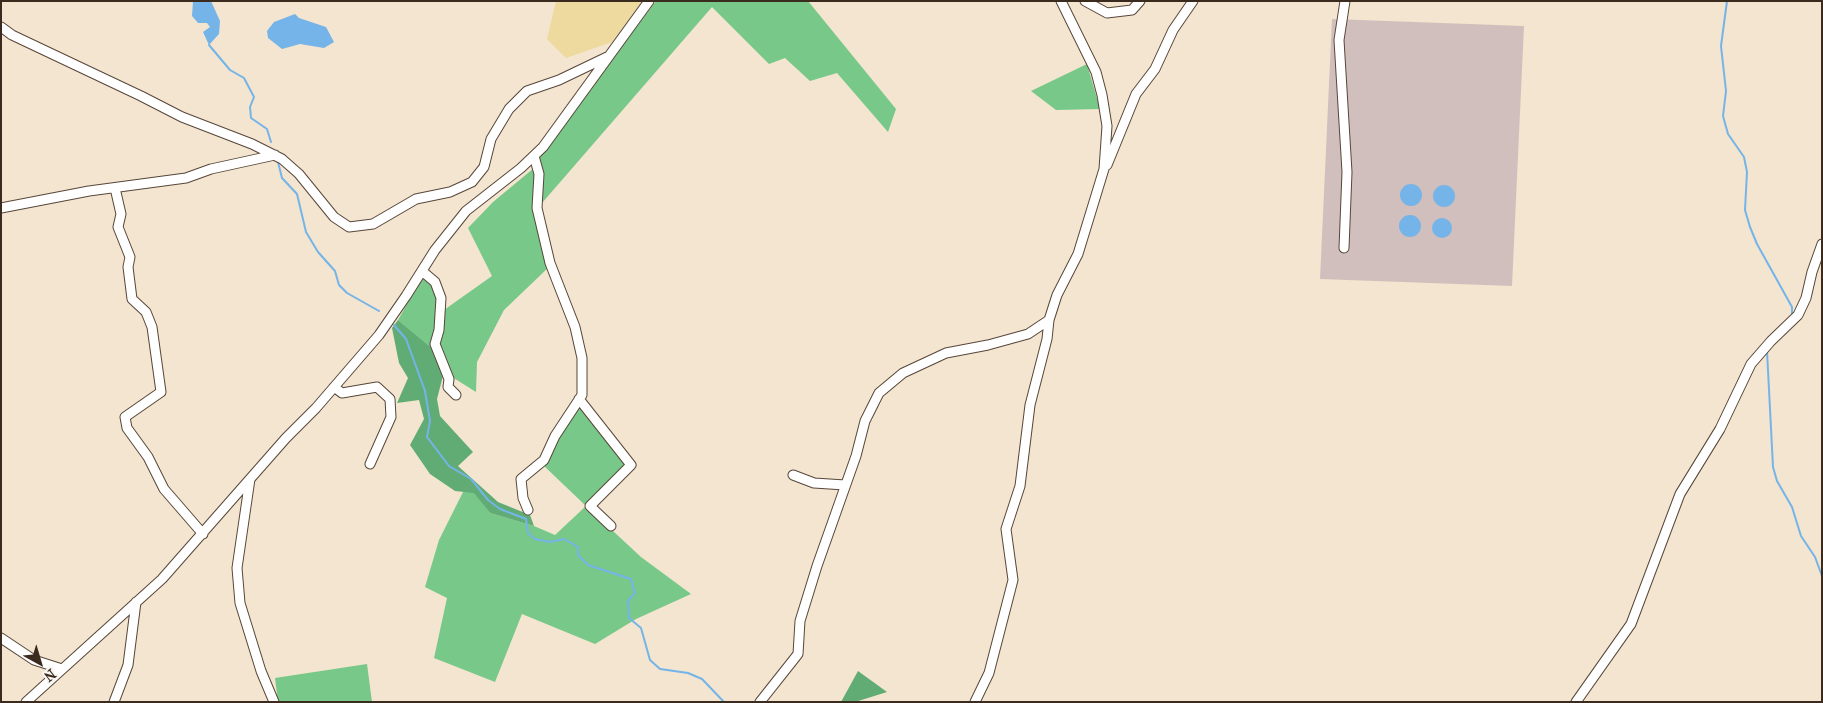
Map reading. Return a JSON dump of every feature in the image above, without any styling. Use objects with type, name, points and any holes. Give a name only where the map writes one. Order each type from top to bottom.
[{"type":"street","points":[[26,702],[162,579],[334,387],[379,334],[435,250],[466,210],[543,147],[649,1]]},
{"type":"street","points":[[1060,1],[1096,72],[1100,87],[1107,126],[1104,169]]},
{"type":"street","points":[[1085,1],[1107,13],[1132,10],[1140,1]]},
{"type":"street","points":[[975,702],[989,673],[1013,580],[1006,529],[1020,486],[1030,405],[1047,339],[1049,320],[1057,295],[1078,254],[1104,169],[1123,130],[1136,94],[1155,69],[1173,30],[1193,1]]},
{"type":"street","points":[[1344,248],[1347,172],[1339,40],[1345,1]]},
{"type":"street","points":[[1,27],[12,35],[142,96],[182,118],[252,144],[275,155],[299,174],[334,217],[349,227],[374,224],[416,199],[450,192],[472,182],[484,167],[491,139],[509,109],[527,91],[559,80],[610,56]]},
{"type":"street","points":[[1,34],[12,35]]},
{"type":"street","points":[[1,208],[54,197],[186,178],[211,169],[275,155]]},
{"type":"street","points":[[528,510],[523,498],[522,479],[544,460],[554,436],[582,395],[582,358],[575,327],[550,263],[537,208],[539,174],[534,156]]},
{"type":"street","points":[[116,188],[121,214],[118,226],[130,257],[128,267],[132,299],[146,312],[152,327],[161,392],[125,417],[128,428],[148,457],[164,489],[203,534]]},
{"type":"street","points":[[1576,702],[1631,624],[1680,494],[1720,429],[1751,364],[1798,315],[1806,298],[1812,272],[1822,244]]},
{"type":"street","points":[[422,271],[435,282],[441,298],[439,330],[435,344],[450,379],[448,387],[456,395]]},
{"type":"street","points":[[760,702],[798,654],[800,621],[856,456],[865,421],[879,393],[903,373],[946,353],[988,346],[1028,334],[1049,320]]},
{"type":"street","points":[[334,387],[342,392],[377,387],[390,399],[391,417],[370,464]]},
{"type":"street","points":[[579,399],[630,465],[590,506],[611,526]]},
{"type":"street","points":[[793,475],[814,483],[845,485]]},
{"type":"street","points":[[250,479],[238,568],[240,603],[261,671],[274,702]]},
{"type":"street","points":[[114,702],[128,665],[136,602]]},
{"type":"street","points":[[1,638],[34,660],[62,669]]},
{"type":"shaded area","points":[[1332,19],[1524,26],[1512,286],[1320,279]]},
{"type":"green space","points":[[656,1],[808,1],[896,109],[888,132],[837,73],[810,81],[785,58],[769,64],[712,7],[542,203],[541,174],[538,157]]},
{"type":"green space","points":[[1087,64],[1100,109],[1056,110],[1031,91]]},
{"type":"green space","points":[[534,168],[550,266],[504,310],[477,362],[476,392],[449,375],[437,345],[444,310],[492,276],[468,228],[493,202]]},
{"type":"green space","points":[[423,276],[434,284],[439,299],[435,352],[398,320]]},
{"type":"green space","points":[[398,320],[436,352],[444,372],[437,399],[440,416],[473,452],[458,466],[498,502],[530,515],[534,526],[490,513],[474,493],[455,491],[430,474],[410,445],[424,419],[419,400],[397,403],[408,378],[399,363],[392,328]]},
{"type":"green space","points":[[579,402],[628,465],[586,506],[543,465]]},
{"type":"green space","points":[[463,492],[474,492],[490,513],[534,526],[555,535],[586,506],[641,557],[691,594],[636,619],[595,644],[522,614],[495,682],[434,658],[447,598],[425,587],[439,540]]},
{"type":"green space","points":[[367,664],[372,702],[278,702],[275,678]]},
{"type":"green space","points":[[858,671],[887,692],[855,702],[841,702]]},
{"type":"sand","points":[[556,1],[642,1],[612,42],[566,58],[547,39]]},
{"type":"water","points":[[193,1],[211,1],[220,21],[219,34],[209,45],[203,32],[210,27],[207,23],[198,23],[192,16]]},
{"type":"water","points":[[295,14],[299,18],[326,27],[334,42],[324,48],[300,44],[282,49],[268,38],[267,31],[274,22]]},
{"type":"water","points":[[1411,184],[1419,187],[1422,195],[1419,203],[1411,206],[1403,203],[1400,195],[1403,187]]},
{"type":"water","points":[[1444,185],[1452,188],[1455,196],[1452,204],[1444,207],[1436,204],[1433,196],[1436,188]]},
{"type":"water","points":[[1410,215],[1418,218],[1421,226],[1418,234],[1410,237],[1402,234],[1399,226],[1402,218]]},
{"type":"water","points":[[1438,218],[1446,218],[1452,224],[1452,232],[1446,238],[1438,238],[1432,232],[1432,224]]},
{"type":"waterway","points":[[1727,1],[1721,46],[1726,91],[1723,116],[1728,134],[1744,157],[1747,172],[1745,210],[1750,227],[1757,244],[1792,307],[1792,316]]},
{"type":"waterway","points":[[209,45],[230,70],[244,78],[254,97],[250,107],[251,118],[267,129],[271,142]]},
{"type":"waterway","points":[[278,162],[282,178],[297,194],[306,232],[318,252],[335,271],[339,285],[347,293],[379,311]]},
{"type":"waterway","points":[[394,325],[406,339],[425,391],[430,421],[427,437],[449,466],[471,479],[488,500],[500,509],[526,519],[528,533],[535,539],[550,542],[564,539],[578,547],[578,555],[588,565],[631,579],[635,593],[628,601],[629,618],[641,628],[650,660],[660,669],[688,673],[702,679],[724,702]]},
{"type":"waterway","points":[[1767,351],[1773,467],[1777,481],[1792,507],[1801,536],[1815,557],[1822,576]]}]
